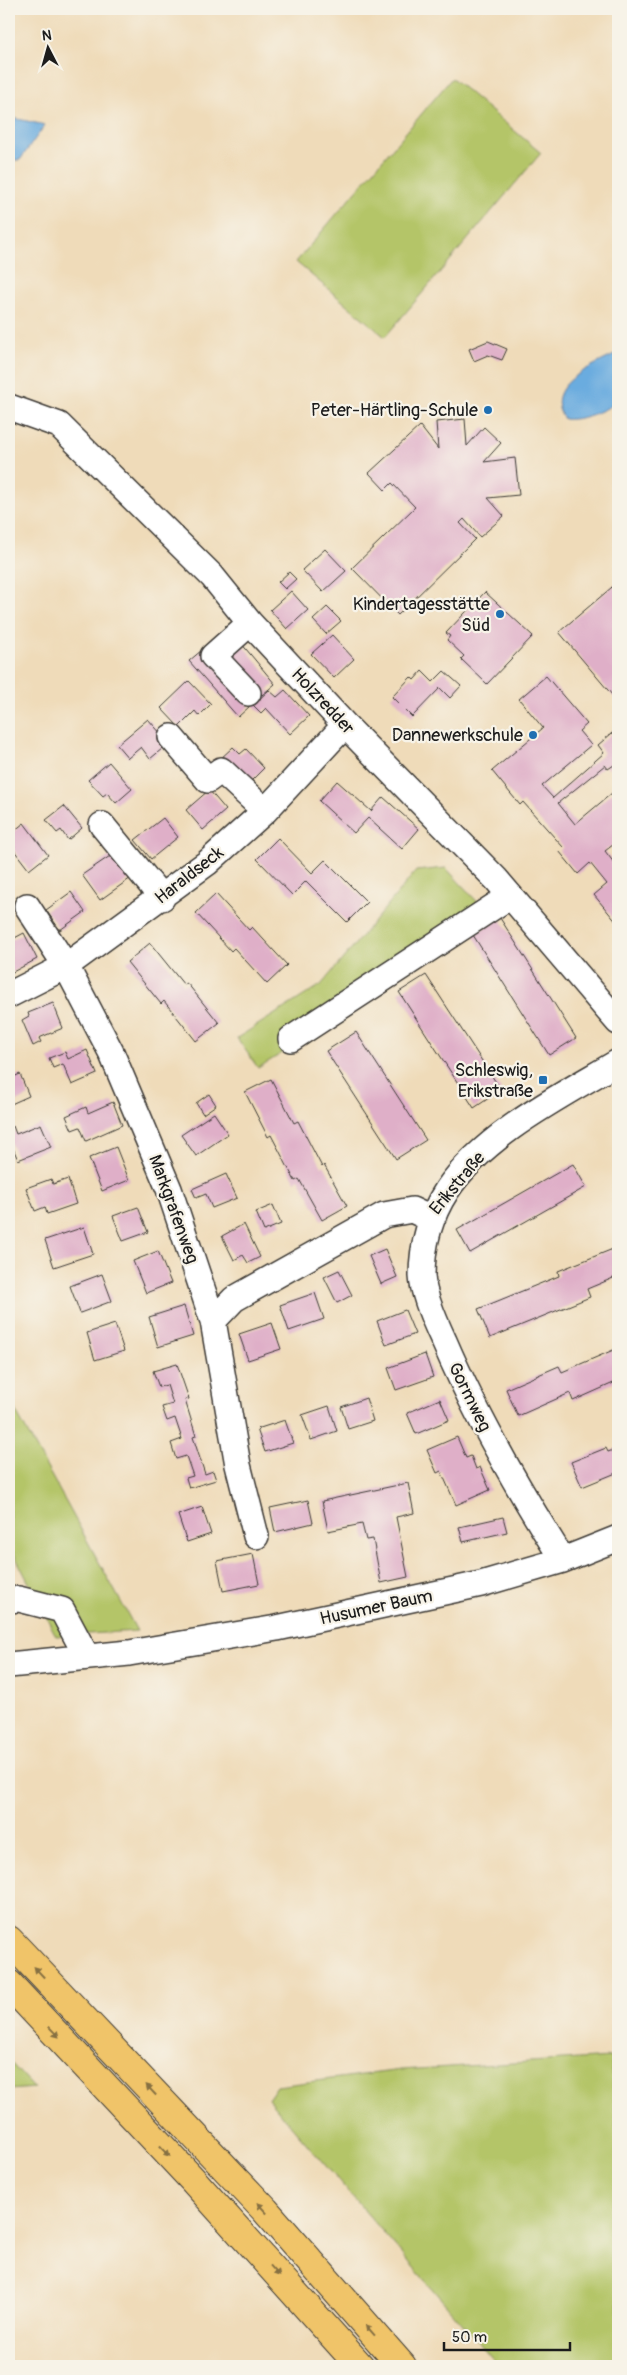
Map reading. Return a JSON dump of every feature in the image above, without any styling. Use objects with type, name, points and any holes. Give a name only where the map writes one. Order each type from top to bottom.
[{"type":"highway","points":[[9,1940],[264,2210],[402,2366]]},
{"type":"highway","points":[[9,1984],[178,2165],[360,2366]]},
{"type":"street","name":"Holzredder","points":[[9,407],[59,425],[189,556],[212,576],[250,623],[345,725],[510,896],[618,1022]]},
{"type":"street","points":[[248,693],[214,656],[250,623]]},
{"type":"street","name":"Haraldseck","points":[[9,995],[66,966],[162,898],[207,863],[265,811],[345,725]]},
{"type":"street","points":[[171,737],[208,780],[221,770],[265,811]]},
{"type":"street","points":[[102,825],[162,898]]},
{"type":"street","points":[[291,1038],[510,896]]},
{"type":"street","name":"Markgrafenweg","points":[[27,906],[66,966],[110,1052],[169,1189],[213,1321],[238,1465],[256,1536]]},
{"type":"street","name":"Erikstraße","points":[[213,1321],[234,1299],[384,1215],[412,1210],[431,1219],[448,1190],[472,1161],[496,1140],[535,1112],[618,1062]]},
{"type":"street","name":"Gormweg","points":[[431,1219],[424,1247],[422,1278],[436,1322],[471,1404],[515,1484],[563,1560]]},
{"type":"street","name":"Husumer Baum","points":[[9,1665],[129,1653],[277,1628],[471,1586],[563,1560],[618,1538]]},
{"type":"street","points":[[12,1593],[62,1610],[87,1657]]},
{"type":"green space","points":[[452,78],[541,153],[385,337],[296,262]]},
{"type":"green space","points":[[446,868],[486,911],[357,1007],[258,1068],[237,1038],[321,985],[416,871]]},
{"type":"green space","points":[[9,1399],[137,1631],[56,1636],[9,1544]]},
{"type":"green space","points":[[611,2057],[618,2152],[618,2366],[499,2366],[268,2099],[277,2086],[401,2070]]},
{"type":"green space","points":[[9,2061],[34,2088],[9,2090]]},
{"type":"water","points":[[9,117],[45,125],[20,160],[9,160]]},
{"type":"water","points":[[616,354],[618,355],[618,401],[592,414],[564,419],[559,407],[559,396],[564,387],[583,371]]},
{"type":"building","points":[[488,341],[507,349],[502,360],[488,355],[474,361],[469,349]]},
{"type":"building","points":[[465,419],[467,446],[484,427],[501,443],[484,462],[515,458],[519,495],[488,498],[504,516],[480,537],[464,519],[460,523],[475,539],[398,615],[352,568],[415,507],[392,483],[385,490],[369,473],[420,426],[438,449],[436,422]]},
{"type":"building","points":[[325,549],[346,571],[323,592],[302,570]]},
{"type":"building","points":[[289,572],[296,579],[285,589],[278,582]]},
{"type":"building","points":[[618,582],[618,702],[559,632]]},
{"type":"building","points":[[291,591],[308,610],[287,629],[270,610]]},
{"type":"building","points":[[485,592],[533,636],[487,684],[461,659],[464,656],[447,640],[450,636],[446,633]]},
{"type":"building","points":[[327,607],[341,621],[326,634],[313,620]]},
{"type":"building","points":[[332,635],[354,659],[334,678],[311,654]]},
{"type":"building","points":[[236,637],[275,684],[262,695],[223,648]]},
{"type":"building","points":[[202,650],[250,706],[238,717],[189,661]]},
{"type":"building","points":[[422,671],[433,682],[444,671],[461,686],[450,698],[440,688],[412,717],[392,697],[411,677],[414,680]]},
{"type":"building","points":[[546,676],[587,724],[579,731],[591,745],[542,786],[553,798],[604,753],[598,745],[618,728],[618,770],[614,765],[608,769],[605,765],[558,803],[575,824],[618,788],[618,841],[605,851],[618,868],[618,924],[594,895],[607,884],[590,863],[578,874],[559,851],[563,847],[523,802],[520,805],[492,771],[543,728],[519,699]]},
{"type":"building","points":[[189,681],[211,704],[199,716],[195,711],[179,727],[161,708]]},
{"type":"building","points":[[269,690],[277,697],[285,690],[309,716],[290,734],[266,708],[261,713],[253,705]]},
{"type":"building","points":[[148,719],[169,743],[150,759],[141,747],[128,758],[117,745]]},
{"type":"building","points":[[233,747],[240,754],[246,749],[264,768],[245,787],[219,760]]},
{"type":"building","points":[[109,762],[132,789],[116,803],[107,793],[103,796],[88,780]]},
{"type":"building","points":[[337,781],[371,811],[383,797],[419,829],[402,849],[368,818],[354,833],[319,801]]},
{"type":"building","points":[[209,790],[226,810],[203,830],[186,810]]},
{"type":"building","points":[[64,806],[82,828],[68,840],[61,830],[57,833],[46,820]]},
{"type":"building","points":[[163,818],[178,837],[151,859],[135,840]]},
{"type":"building","points":[[24,823],[48,855],[29,870],[13,849],[9,852],[9,835]]},
{"type":"building","points":[[278,838],[312,873],[325,860],[367,902],[347,922],[306,881],[292,895],[257,859]]},
{"type":"building","points":[[113,854],[131,878],[100,900],[82,875]]},
{"type":"building","points":[[71,892],[85,912],[60,930],[46,910]]},
{"type":"building","points":[[216,894],[249,930],[252,927],[287,965],[267,984],[234,948],[231,951],[196,913]]},
{"type":"building","points":[[500,918],[576,1038],[549,1055],[473,935]]},
{"type":"building","points":[[24,933],[37,959],[9,974],[9,941]]},
{"type":"building","points":[[150,943],[184,985],[187,983],[219,1023],[196,1041],[164,1001],[161,1004],[127,962]]},
{"type":"building","points":[[426,975],[501,1090],[474,1108],[399,992]]},
{"type":"building","points":[[53,1003],[63,1028],[39,1038],[41,1042],[33,1046],[22,1020],[29,1016],[28,1013]]},
{"type":"building","points":[[356,1032],[426,1140],[396,1159],[326,1051]]},
{"type":"building","points":[[87,1050],[97,1074],[72,1085],[63,1064],[53,1068],[49,1058],[65,1052],[68,1059]]},
{"type":"building","points":[[20,1074],[29,1096],[9,1105],[9,1079]]},
{"type":"building","points":[[271,1079],[294,1123],[298,1121],[322,1167],[324,1165],[347,1206],[322,1220],[299,1179],[295,1181],[271,1135],[268,1137],[245,1092]]},
{"type":"building","points":[[209,1094],[216,1105],[203,1114],[196,1103]]},
{"type":"building","points":[[113,1102],[122,1125],[86,1141],[80,1127],[72,1130],[66,1116],[86,1107],[88,1113]]},
{"type":"building","points":[[214,1113],[228,1134],[196,1156],[181,1135]]},
{"type":"building","points":[[41,1124],[51,1147],[18,1160],[9,1142],[9,1128],[13,1126],[16,1134]]},
{"type":"building","points":[[116,1147],[129,1180],[102,1191],[89,1158]]},
{"type":"building","points":[[573,1164],[586,1187],[470,1253],[457,1230]]},
{"type":"building","points":[[226,1174],[237,1198],[212,1208],[206,1194],[196,1198],[192,1189]]},
{"type":"building","points":[[51,1179],[53,1184],[68,1179],[76,1204],[47,1214],[45,1207],[35,1211],[26,1188]]},
{"type":"building","points":[[273,1205],[281,1224],[264,1231],[256,1212]]},
{"type":"building","points":[[138,1207],[148,1232],[123,1241],[113,1216]]},
{"type":"building","points":[[244,1224],[260,1257],[248,1263],[243,1255],[234,1260],[222,1236]]},
{"type":"building","points":[[84,1227],[93,1254],[54,1267],[45,1240]]},
{"type":"building","points":[[618,1247],[618,1276],[587,1289],[590,1297],[490,1338],[478,1309],[559,1276],[558,1271]]},
{"type":"building","points":[[385,1249],[397,1277],[381,1284],[369,1256]]},
{"type":"building","points":[[158,1251],[171,1283],[146,1293],[133,1261]]},
{"type":"building","points":[[339,1270],[352,1295],[337,1303],[324,1277]]},
{"type":"building","points":[[102,1274],[112,1301],[80,1313],[70,1286]]},
{"type":"building","points":[[315,1293],[324,1319],[289,1331],[280,1305]]},
{"type":"building","points":[[184,1306],[193,1336],[158,1347],[149,1317]]},
{"type":"building","points":[[405,1310],[415,1334],[386,1345],[377,1321]]},
{"type":"building","points":[[272,1323],[281,1349],[248,1360],[239,1334]]},
{"type":"building","points":[[115,1324],[124,1351],[95,1360],[87,1333]]},
{"type":"building","points":[[618,1348],[618,1381],[573,1401],[570,1393],[518,1416],[506,1389],[559,1366],[562,1372]]},
{"type":"building","points":[[425,1354],[433,1377],[396,1390],[388,1368]]},
{"type":"building","points":[[177,1364],[189,1399],[185,1400],[196,1436],[193,1437],[205,1474],[213,1471],[216,1480],[189,1488],[186,1478],[193,1476],[186,1456],[176,1459],[171,1443],[182,1439],[175,1418],[167,1421],[162,1407],[173,1404],[167,1385],[159,1387],[153,1371]]},
{"type":"building","points":[[366,1398],[373,1421],[348,1429],[341,1407]]},
{"type":"building","points":[[440,1399],[449,1420],[416,1434],[407,1413]]},
{"type":"building","points":[[329,1406],[337,1431],[311,1440],[302,1415]]},
{"type":"building","points":[[285,1420],[293,1443],[265,1452],[257,1429]]},
{"type":"building","points":[[457,1437],[466,1458],[471,1456],[476,1469],[480,1467],[490,1490],[456,1505],[441,1471],[437,1473],[427,1450]]},
{"type":"building","points":[[606,1448],[608,1452],[618,1448],[618,1477],[616,1473],[582,1487],[571,1462]]},
{"type":"building","points":[[408,1483],[414,1513],[396,1517],[408,1577],[381,1583],[373,1539],[366,1540],[362,1524],[328,1531],[322,1501]]},
{"type":"building","points":[[308,1500],[313,1523],[275,1532],[270,1508]]},
{"type":"building","points":[[202,1507],[211,1534],[187,1542],[178,1515]]},
{"type":"building","points":[[503,1517],[507,1532],[463,1542],[459,1527]]},
{"type":"building","points":[[253,1554],[259,1584],[223,1591],[217,1561]]},
{"type":"place","name":"Peter-Härtling-Schule","points":[[488,410]]},
{"type":"place","name":"Kindertagesstätte Süd","points":[[500,614]]},
{"type":"place","name":"Dannewerkschule","points":[[533,735]]},
{"type":"place","name":"Schleswig, Erikstraße","points":[[543,1080]]}]
